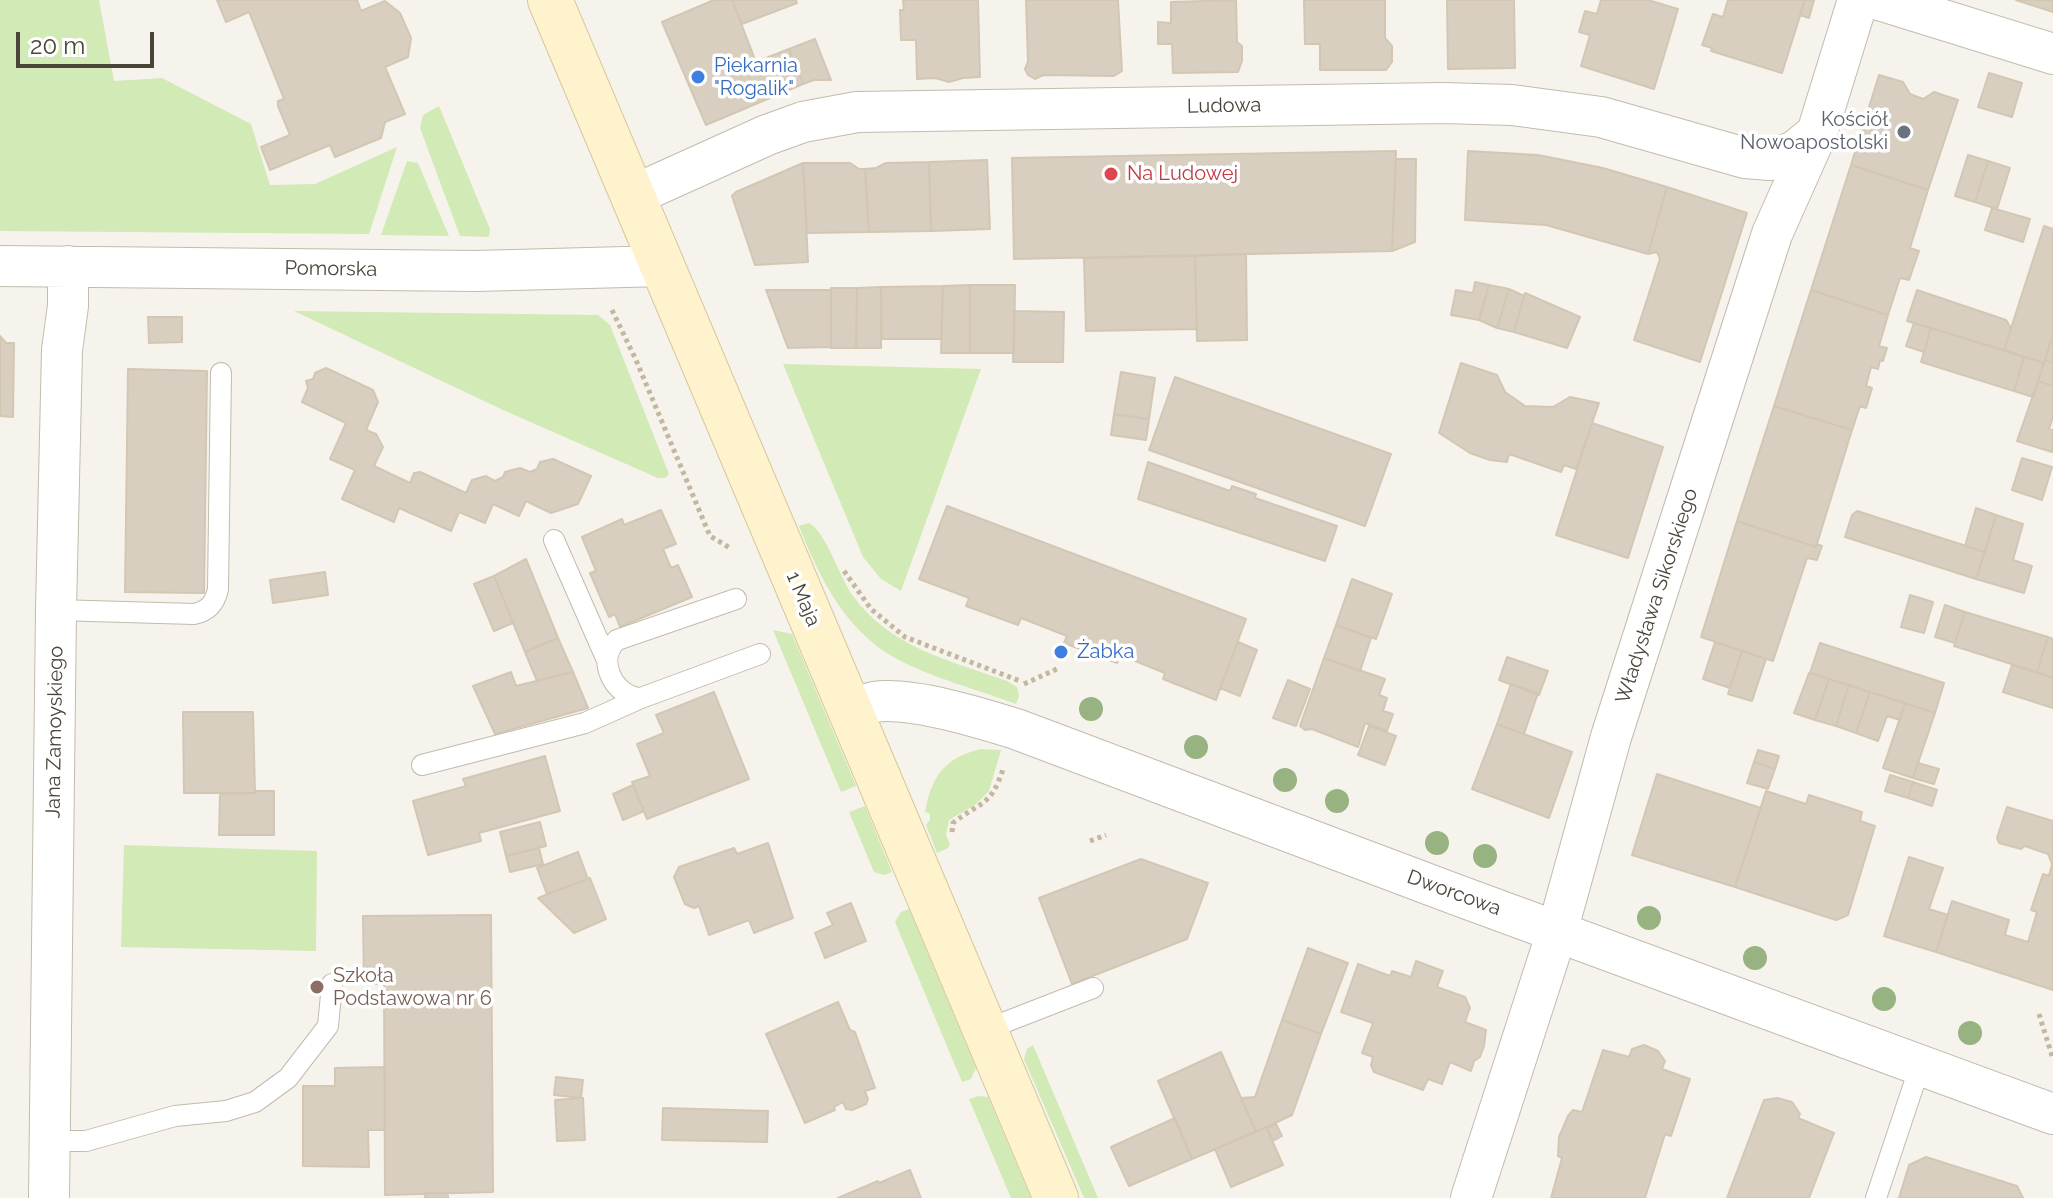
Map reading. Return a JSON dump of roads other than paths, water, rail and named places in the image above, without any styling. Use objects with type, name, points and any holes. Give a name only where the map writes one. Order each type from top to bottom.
[{"type":"street","name":"1 Maja","points":[[550,0],[1056,1198]]},
{"type":"street","name":"Władysława Sikorskiego","points":[[1471,1198],[1557,932],[1611,737],[1772,234],[1817,133],[1858,0]]},
{"type":"street","points":[[1879,0],[2053,54]]},
{"type":"street","name":"Ludowa","points":[[632,196],[767,135],[803,122],[857,112],[1443,103],[1512,105],[1601,117],[1745,158],[1770,160],[1795,151],[1817,133]]},
{"type":"street","name":"Pomorska","points":[[0,266],[476,271],[663,266]]},
{"type":"street","name":"Jana Zamoyskiego","points":[[49,1198],[56,610],[62,350],[68,306],[68,266]]},
{"type":"street","name":"Dworcowa","points":[[851,712],[873,702],[903,703],[972,715],[1049,740],[1557,932],[2053,1114]]},
{"type":"lane","points":[[56,610],[194,614],[204,612],[212,605],[218,589],[221,373]]},
{"type":"lane","points":[[554,540],[618,690],[630,698],[641,698]]},
{"type":"lane","points":[[606,658],[609,647],[617,640],[736,599]]},
{"type":"lane","points":[[422,765],[585,723],[641,698],[760,654]]},
{"type":"lane","points":[[50,1141],[86,1141],[175,1116],[226,1111],[255,1102],[288,1078],[328,1026],[332,984]]},
{"type":"lane","points":[[985,1030],[1093,988]]},
{"type":"lane","points":[[1876,1198],[1920,1066]]},
{"type":"place","name":"Piekarnia \"Rogalik\"","points":[[698,77]]},
{"type":"place","name":"Kościół Nowoapostolski","points":[[1904,132]]},
{"type":"place","name":"Na Ludowej","points":[[1111,174]]},
{"type":"place","name":"Żabka","points":[[1061,652]]},
{"type":"place","name":"Szkoła Podstawowa nr 6","points":[[317,987]]}]
